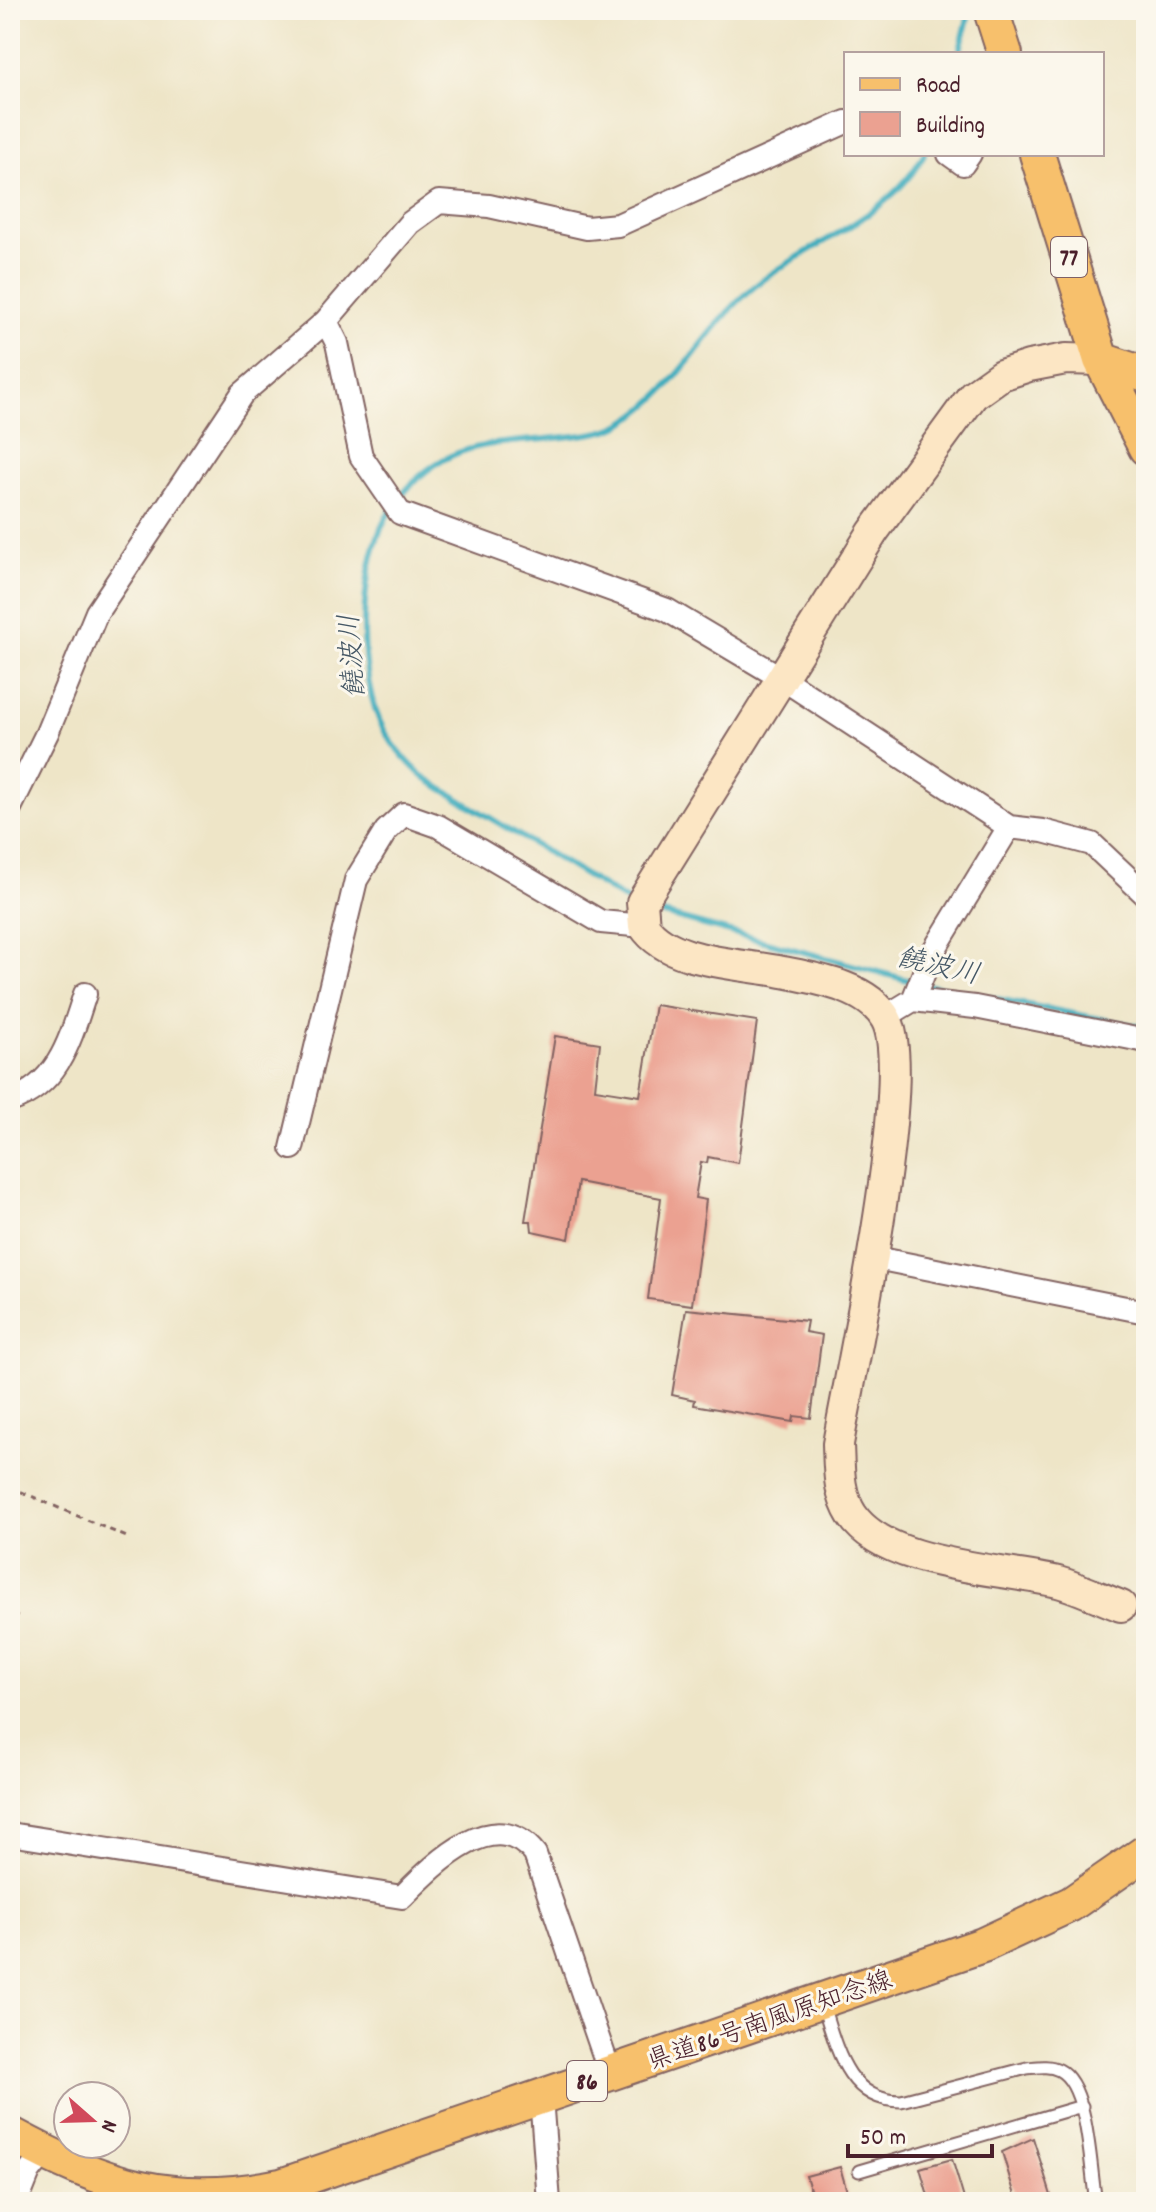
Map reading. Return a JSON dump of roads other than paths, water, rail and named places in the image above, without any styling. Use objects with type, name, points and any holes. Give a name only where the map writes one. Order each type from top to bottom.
[{"type":"main road","points":[[991,10],[1004,52]]},
{"type":"main road","name":"77","points":[[1038,156],[1101,360],[1146,448]]},
{"type":"main road","points":[[1101,360],[1146,375]]},
{"type":"main road","name":"県道86号南風原知念線","points":[[10,2134],[44,2153],[134,2188],[188,2196],[240,2194],[322,2174],[983,1945],[1054,1913],[1146,1852]]},
{"type":"street","points":[[10,808],[47,733],[97,612],[242,394],[326,321],[410,223],[439,202],[489,206],[587,228],[618,225],[844,123]]},
{"type":"street","points":[[952,156],[963,164],[969,156]]},
{"type":"street","points":[[326,321],[337,343],[361,456],[400,513],[667,610],[783,679],[1009,827],[1043,831],[1092,844],[1146,895]]},
{"type":"street","points":[[644,926],[642,902],[650,885],[783,679],[873,532],[973,395],[1001,375],[1029,366],[1066,359],[1101,360]]},
{"type":"street","points":[[292,1148],[356,880],[386,831],[404,814],[438,826],[601,922],[644,926],[666,946],[836,985],[867,998],[885,1017],[895,1063],[886,1165],[838,1444],[839,1481],[852,1515],[875,1539],[937,1560],[1059,1583],[1121,1606]]},
{"type":"street","points":[[885,1017],[916,994],[931,955],[1009,827]]},
{"type":"street","points":[[10,1101],[45,1083],[72,1036],[85,994]]},
{"type":"street","points":[[916,994],[1146,1041]]},
{"type":"street","points":[[871,1257],[1146,1312]]},
{"type":"street","points":[[10,1834],[402,1897],[443,1856],[468,1842],[508,1834],[524,1840],[535,1854],[610,2073]]},
{"type":"street","points":[[541,2097],[549,2202]]},
{"type":"street","points":[[17,2202],[29,2172],[44,2153]]},
{"type":"lane","points":[[822,2002],[848,2075],[872,2096],[901,2101],[1044,2066],[1059,2070],[1079,2092],[1096,2202]]},
{"type":"lane","points":[[859,2171],[1082,2106]]},
{"type":"waterway","name":"饒波川","points":[[960,52],[970,10]]},
{"type":"waterway","name":"饒波川","points":[[399,499],[418,478],[456,454],[499,443],[593,433],[625,422],[662,392],[721,320],[754,287],[870,213],[909,177],[923,156]]},
{"type":"waterway","name":"饒波川","points":[[392,508],[380,530],[372,557],[364,619],[369,682],[375,709],[385,732],[426,779],[634,905]]},
{"type":"waterway","name":"饒波川","points":[[652,911],[915,982]]},
{"type":"waterway","name":"饒波川","points":[[926,985],[1146,1028]]}]
